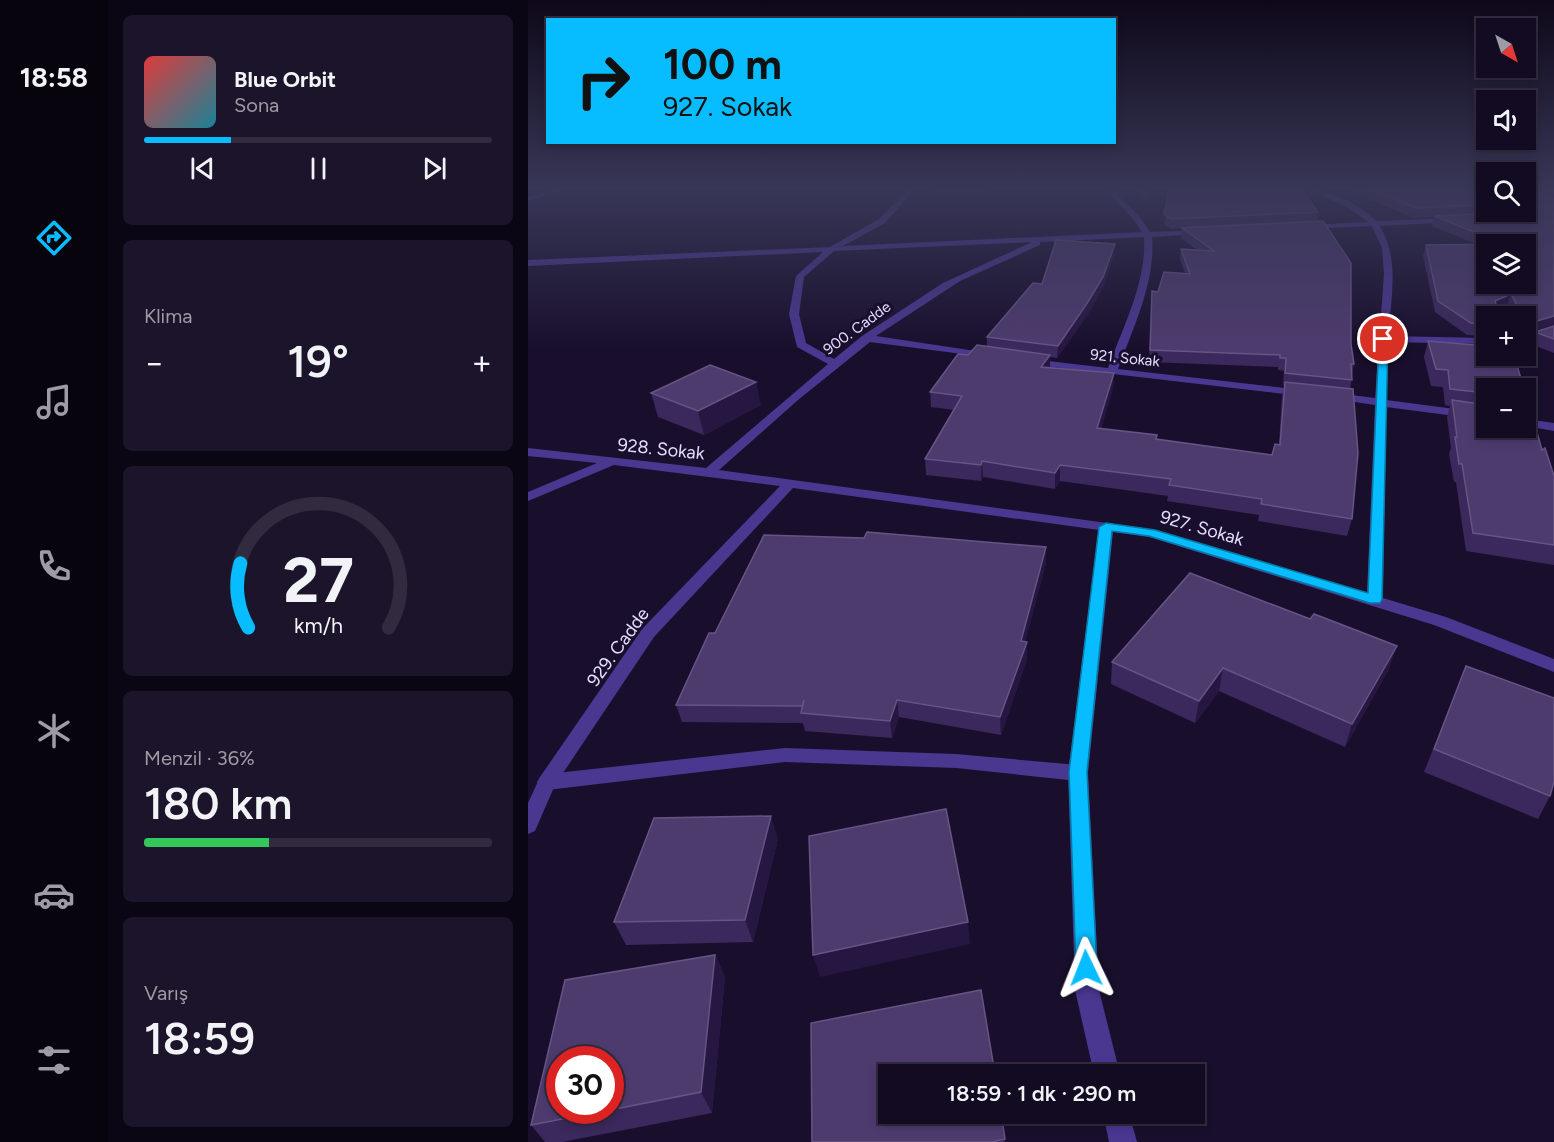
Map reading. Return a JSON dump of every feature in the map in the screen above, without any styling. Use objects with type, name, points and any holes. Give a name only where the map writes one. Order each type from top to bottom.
[{"type":"street","points":[[833,363],[801,345],[794,314],[800,276],[830,250],[842,243]]},
{"type":"street","name":"900. Cadde","points":[[528,263],[973,243]]},
{"type":"street","name":"900. Cadde","points":[[710,472],[833,363],[866,338],[948,284],[1036,243]]},
{"type":"street","points":[[1112,371],[1148,261],[1148,243]]},
{"type":"street","points":[[1375,600],[1383,339],[1388,270],[1384,243]]},
{"type":"street","points":[[1536,337],[1554,331]]},
{"type":"street","points":[[866,338],[995,357]]},
{"type":"street","points":[[1383,339],[1476,341]]},
{"type":"street","name":"921. Sokak","points":[[1018,360],[1317,394],[1476,416]]},
{"type":"street","points":[[1536,424],[1554,427]]},
{"type":"street","name":"928. Sokak","points":[[528,452],[710,472],[789,484]]},
{"type":"street","points":[[528,497],[613,461]]},
{"type":"street","name":"927. Sokak","points":[[789,484],[1151,533],[1440,621],[1554,666]]},
{"type":"street","name":"929. Cadde","points":[[528,825],[547,782],[648,633],[789,484]]},
{"type":"street","points":[[1105,1064],[1087,990],[1078,772],[1106,527]]},
{"type":"street","points":[[547,782],[784,755],[957,761],[1078,772]]},
{"type":"street","points":[[1119,1124],[1123,1142]]},
{"type":"building","points":[[1055,243],[1115,244],[1103,277],[1058,346],[987,337],[1033,283],[1042,284]]},
{"type":"building","points":[[1203,243],[1338,243],[1351,263],[1351,344],[1354,364],[1351,364],[1352,380],[1285,373],[1286,358],[1280,358],[1280,355],[1150,350],[1152,291],[1158,292],[1164,272],[1190,274],[1181,249],[1214,251]]},
{"type":"building","points":[[1536,243],[1554,243],[1554,316],[1536,321],[1536,306],[1518,306],[1511,294],[1536,294]]},
{"type":"building","points":[[1476,244],[1476,294],[1511,294],[1495,301],[1497,306],[1476,306],[1476,323],[1471,323],[1438,301],[1426,245]]},
{"type":"building","points":[[1554,326],[1554,339],[1536,332]]},
{"type":"building","points":[[1428,341],[1476,345],[1476,366],[1517,366],[1521,378],[1476,378],[1476,392],[1450,389],[1448,370],[1436,369]]},
{"type":"building","points":[[977,345],[1050,355],[1041,367],[1114,373],[1097,428],[1157,435],[1156,439],[1272,455],[1275,444],[1280,445],[1285,382],[1353,389],[1358,453],[1352,519],[1261,504],[1262,499],[1169,485],[1171,479],[1060,465],[1055,473],[982,461],[981,465],[925,459],[962,396],[930,392],[958,354],[968,355]]},
{"type":"building","points":[[710,365],[756,382],[698,411],[651,393]]},
{"type":"building","points":[[1452,400],[1476,404],[1476,438],[1536,438],[1536,429],[1542,450],[1545,448],[1554,476],[1554,545],[1473,533],[1462,464],[1459,464]]},
{"type":"building","points":[[867,532],[1046,547],[1021,641],[1027,642],[1000,717],[897,700],[890,721],[801,713],[804,700],[802,706],[676,705],[709,633],[715,633],[764,535],[864,538]]},
{"type":"building","points":[[1190,573],[1310,619],[1314,614],[1397,646],[1352,724],[1223,668],[1199,701],[1112,662]]},
{"type":"building","points":[[1466,666],[1554,698],[1554,782],[1550,796],[1434,749]]},
{"type":"building","points":[[946,809],[968,922],[813,955],[809,836]]},
{"type":"building","points":[[771,816],[745,920],[614,922],[654,818]]},
{"type":"building","points":[[715,955],[701,1092],[624,1107],[624,1046],[550,1046],[565,980]]},
{"type":"building","points":[[981,990],[993,1064],[878,1064],[878,1124],[1003,1124],[1005,1139],[992,1142],[812,1142],[811,1023]]},
{"type":"building","points":[[546,1061],[546,1122],[531,1125]]},
{"type":"route","points":[[1086,968],[1078,772],[1106,527],[1151,533],[1375,600],[1383,339]]}]
